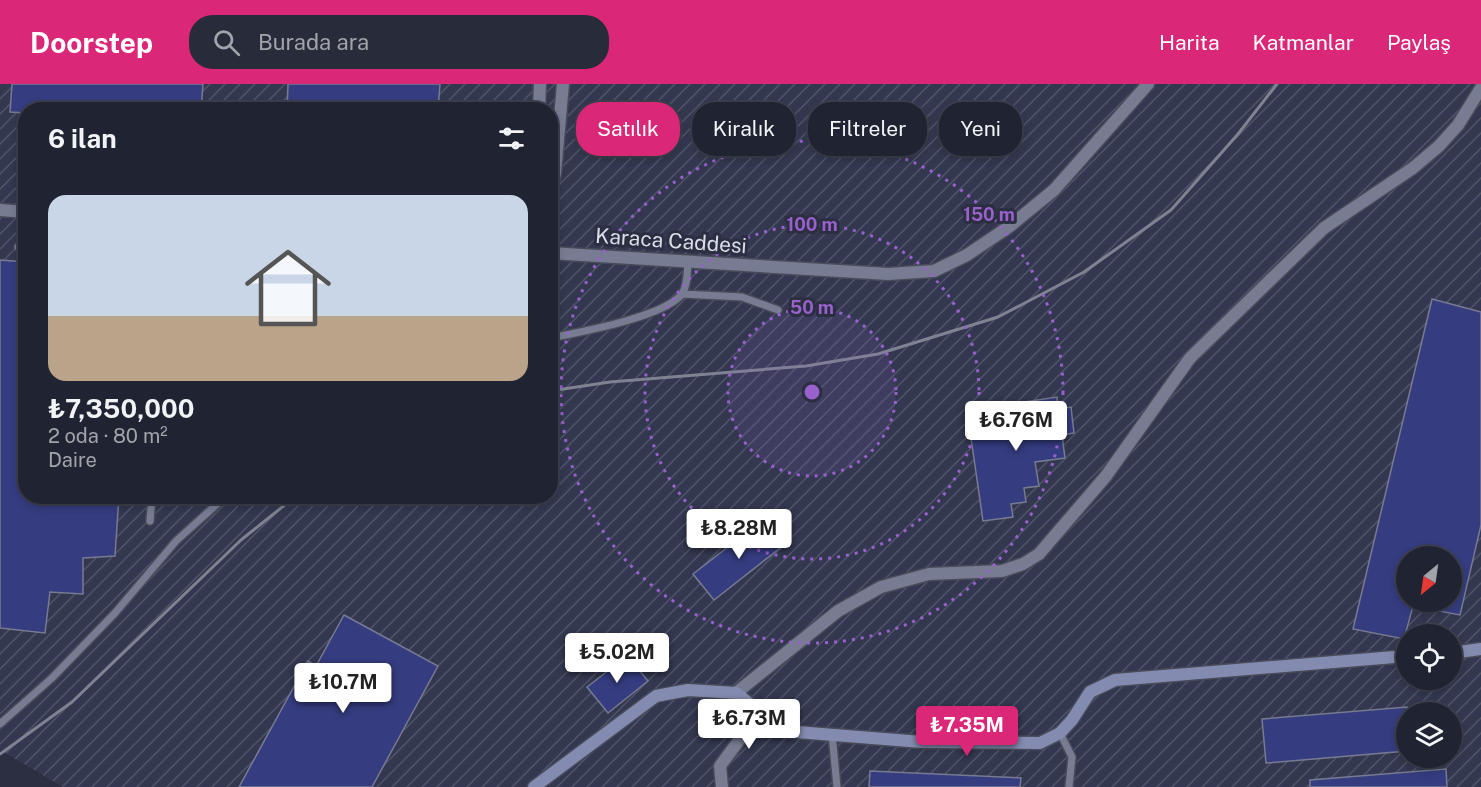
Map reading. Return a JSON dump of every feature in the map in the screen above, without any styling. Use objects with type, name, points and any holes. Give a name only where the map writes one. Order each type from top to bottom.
[{"type":"street","points":[[539,102],[540,84]]},
{"type":"street","points":[[558,140],[563,84]]},
{"type":"street","name":"Karaca Caddesi","points":[[558,254],[888,274],[934,271],[976,250],[1054,190],[1148,84]]},
{"type":"street","points":[[736,693],[838,611],[873,590],[896,581],[929,574],[1002,571],[1023,564],[1039,554],[1106,476],[1190,358],[1324,228],[1413,168],[1438,146],[1458,125],[1481,88]]},
{"type":"street","points":[[0,210],[18,212]]},
{"type":"street","points":[[1462,652],[1481,649]]},
{"type":"street","points":[[534,787],[656,696],[688,690],[736,693],[783,731],[922,742],[1040,743],[1060,733],[1072,720],[1090,692],[1115,680],[1396,657]]},
{"type":"street","points":[[722,787],[720,766],[749,727],[758,710]]},
{"type":"lane","points":[[558,336],[608,326],[664,308],[682,294],[686,284],[688,262]]},
{"type":"lane","points":[[682,294],[742,297],[777,310]]},
{"type":"lane","points":[[150,522],[151,504]]},
{"type":"lane","points":[[0,724],[52,678],[115,613],[176,541],[216,504]]},
{"type":"lane","points":[[1060,733],[1072,757],[1069,787]]},
{"type":"lane","points":[[832,734],[837,787]]},
{"type":"shaded area","points":[[0,84],[1481,84],[1481,787],[63,787],[0,750]]},
{"type":"building","points":[[12,84],[203,84],[202,102],[18,102],[18,112],[10,112]]},
{"type":"building","points":[[288,84],[440,84],[439,102],[287,102]]},
{"type":"building","points":[[0,260],[18,261],[18,504],[118,504],[115,556],[83,558],[83,594],[50,592],[45,633],[0,628]]},
{"type":"building","points":[[1432,299],[1481,312],[1481,525],[1462,606],[1462,546],[1396,546],[1396,612],[1411,612],[1408,624],[1396,624],[1396,637],[1353,629]]},
{"type":"building","points":[[1057,397],[1058,409],[1071,407],[1074,433],[1062,435],[1065,458],[1035,462],[1039,486],[1024,488],[1026,502],[1011,504],[1013,517],[983,521],[969,424],[999,419],[997,406]]},
{"type":"building","points":[[764,519],[784,545],[714,600],[693,574]]},
{"type":"building","points":[[1444,612],[1461,612],[1460,615]]},
{"type":"building","points":[[344,615],[438,666],[372,787],[239,787],[308,661],[316,666]]},
{"type":"building","points":[[627,656],[648,681],[608,713],[587,687]]},
{"type":"building","points":[[1396,708],[1396,752],[1266,763],[1262,719]]},
{"type":"building","points":[[1446,769],[1447,787],[1310,787],[1310,780]]},
{"type":"building","points":[[870,771],[1021,778],[1020,787],[869,787]]},
{"type":"railway","points":[[558,390],[610,382],[806,366],[878,354],[998,317],[1084,272],[1171,210],[1238,134],[1277,84]]},
{"type":"railway","points":[[0,754],[72,702],[241,540],[286,504]]}]
